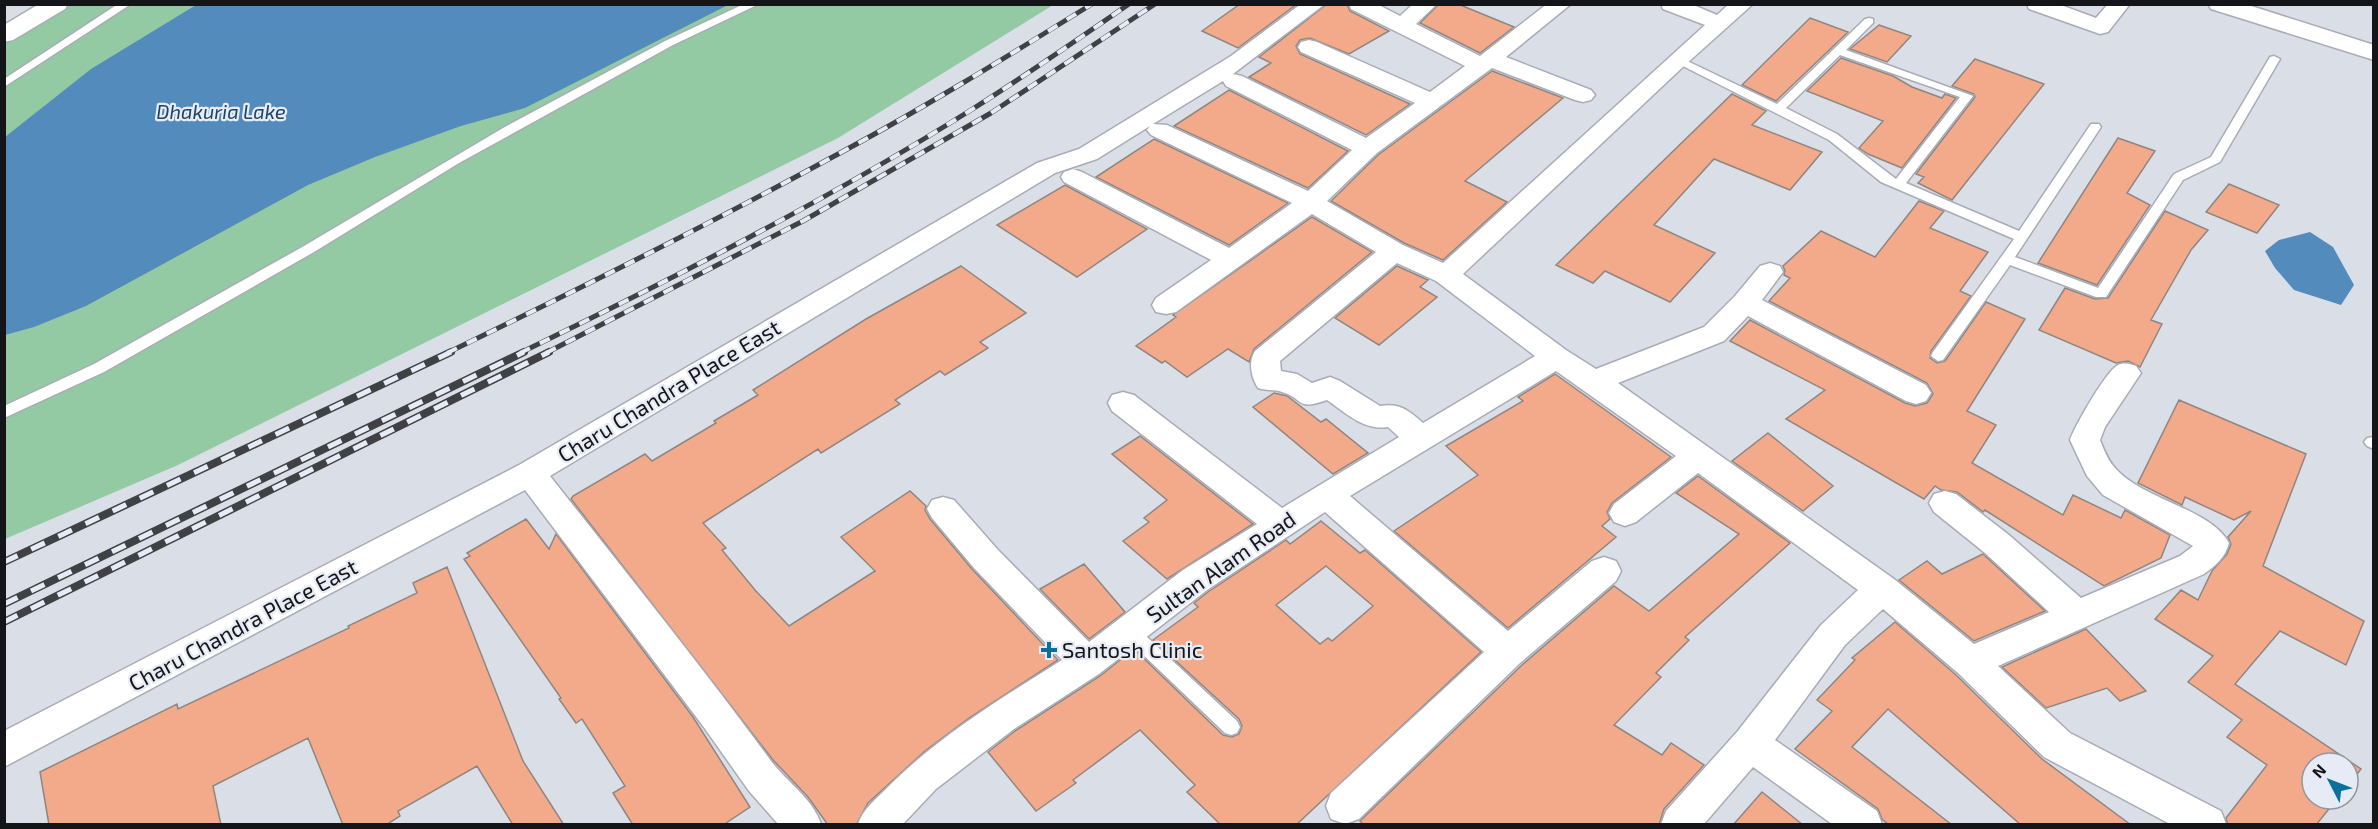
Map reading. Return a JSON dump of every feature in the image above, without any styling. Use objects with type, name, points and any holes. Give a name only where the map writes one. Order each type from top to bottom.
[{"type":"main road","points":[[4,35],[57,4]]},
{"type":"main road","points":[[2219,4],[2373,53]]},
{"type":"main road","points":[[2258,4],[2373,40]]},
{"type":"street","name":"Charu Chandra Place East","points":[[4,750],[530,473],[1046,168],[1088,154],[1239,61],[1315,4]]},
{"type":"street","points":[[1359,4],[1486,62],[1583,95]]},
{"type":"street","points":[[1402,25],[1427,4]]},
{"type":"street","points":[[1166,305],[1311,202],[1368,148],[1433,102],[1561,4]]},
{"type":"street","points":[[1671,4],[1720,24]]},
{"type":"street","points":[[1446,275],[1677,60],[1743,4]]},
{"type":"street","points":[[2037,4],[2100,27],[2121,4]]},
{"type":"street","points":[[1309,47],[1433,102]]},
{"type":"street","points":[[1234,81],[1368,148]]},
{"type":"street","points":[[1160,130],[1311,202],[1394,251],[1446,275],[1556,357],[1594,381],[1882,589],[1970,662],[2057,745],[2207,825]]},
{"type":"street","points":[[1073,177],[1229,259]]},
{"type":"street","points":[[1394,251],[1265,358],[1268,381],[1287,381],[1309,395],[1330,388],[1376,418],[1394,415],[1422,439]]},
{"type":"street","points":[[1594,381],[1714,333],[1745,303],[1770,272]]},
{"type":"street","points":[[1745,303],[1917,393]]},
{"type":"street","name":"Sultan Alam Road","points":[[877,825],[922,777],[1001,718],[1087,663],[1195,580],[1327,495],[1556,357]]},
{"type":"street","points":[[1970,662],[2192,564],[2211,550],[2212,543],[2202,534],[2128,494],[2106,479],[2092,461],[2085,440],[2091,424],[2126,373]]},
{"type":"street","points":[[1123,403],[1281,524]]},
{"type":"street","points":[[1624,513],[1698,456]]},
{"type":"street","points":[[530,473],[716,715],[762,779],[802,825]]},
{"type":"street","points":[[1327,495],[1508,652]]},
{"type":"street","points":[[1945,503],[1997,544],[2076,615]]},
{"type":"street","points":[[943,509],[986,559],[1087,663]]},
{"type":"street","points":[[1345,806],[1508,652],[1604,571]]},
{"type":"street","points":[[1680,825],[1750,744],[1833,635],[1882,589]]},
{"type":"street","points":[[1750,744],[1863,825]]},
{"type":"lane","points":[[4,84],[126,4]]},
{"type":"lane","points":[[4,412],[99,368],[309,249],[507,131],[669,43],[754,4]]},
{"type":"lane","points":[[1778,109],[1869,21]]},
{"type":"lane","points":[[1838,51],[1967,96],[1898,185]]},
{"type":"lane","points":[[2007,259],[2101,294],[2178,177],[2216,159],[2274,59]]},
{"type":"lane","points":[[1677,60],[1728,82],[1833,137],[1885,179],[2022,237]]},
{"type":"lane","points":[[1938,356],[2007,259],[2095,127]]},
{"type":"lane","points":[[1134,629],[1141,642],[1231,727]]},
{"type":"green space","points":[[58,4],[1053,5],[838,138],[178,465],[5,539],[4,36]]},
{"type":"water","name":"Dhakuria Lake","points":[[196,5],[728,5],[525,108],[461,126],[375,157],[308,185],[86,306],[34,327],[5,335],[5,137],[91,69]]},
{"type":"water","points":[[2310,232],[2333,247],[2354,285],[2341,305],[2294,290],[2275,268],[2265,251],[2279,240]]},
{"type":"building","points":[[1240,4],[1297,4],[1238,48],[1202,31]]},
{"type":"building","points":[[1327,4],[1347,4],[1350,11],[1389,31],[1349,54],[1310,38],[1300,40],[1296,46],[1300,54],[1410,104],[1366,135],[1249,77],[1271,63],[1259,57]]},
{"type":"building","points":[[1439,4],[1458,4],[1514,27],[1480,53],[1420,23]]},
{"type":"building","points":[[1810,18],[1848,32],[1776,101],[1742,85]]},
{"type":"building","points":[[1879,25],[1911,36],[1887,62],[1850,49]]},
{"type":"building","points":[[1841,58],[1893,76],[1912,87],[1942,98],[1945,94],[1956,98],[1902,168],[1859,148],[1883,121],[1807,91]]},
{"type":"building","points":[[1975,59],[2044,84],[1952,200],[1918,183],[1924,177],[1916,174],[1975,97],[1974,94],[1952,86]]},
{"type":"building","points":[[1492,71],[1563,98],[1465,181],[1507,202],[1443,260],[1404,243],[1331,201],[1378,155]]},
{"type":"building","points":[[1229,90],[1348,151],[1308,188],[1174,126]]},
{"type":"building","points":[[1732,94],[1766,111],[1752,125],[1822,152],[1790,190],[1714,159],[1654,225],[1715,253],[1670,302],[1605,271],[1593,283],[1556,265]]},
{"type":"building","points":[[2118,138],[2155,151],[2127,193],[2150,205],[2097,285],[2038,263]]},
{"type":"building","points":[[1154,139],[1288,203],[1229,245],[1096,177]]},
{"type":"building","points":[[2229,184],[2279,205],[2257,233],[2206,212]]},
{"type":"building","points":[[1065,185],[1147,229],[1077,277],[997,225]]},
{"type":"building","points":[[1919,201],[1944,211],[1930,228],[1988,252],[1960,291],[1971,296],[1931,351],[1930,358],[1937,363],[1945,361],[1986,302],[2025,319],[1967,411],[1996,425],[1972,463],[2063,515],[2073,495],[2121,518],[2125,510],[2170,535],[2161,558],[2104,586],[1985,510],[1983,512],[1957,492],[1941,490],[1935,486],[1924,499],[1786,419],[1825,390],[1730,341],[1750,320],[1905,403],[1915,406],[1927,403],[1933,394],[1927,383],[1769,301],[1790,278],[1784,275],[1783,266],[1821,231],[1875,257]]},
{"type":"building","points":[[2165,211],[2208,230],[2191,250],[2151,320],[2162,324],[2140,367],[2128,361],[2116,363],[2039,330],[2065,288],[2095,299],[2108,298]]},
{"type":"building","points":[[1312,217],[1372,252],[1254,349],[1249,362],[1228,349],[1187,377],[1165,361],[1162,363],[1136,346],[1176,317],[1173,315]]},
{"type":"building","points":[[961,266],[1026,313],[980,342],[988,348],[945,375],[940,371],[895,400],[900,404],[821,453],[818,449],[703,523],[726,548],[722,550],[755,590],[789,626],[875,571],[841,537],[910,491],[926,506],[925,510],[930,519],[972,569],[1058,660],[969,718],[925,751],[868,803],[856,825],[828,825],[808,797],[773,760],[571,499],[645,454],[652,461],[716,423],[714,421],[758,395],[753,390],[866,319]]},
{"type":"building","points":[[1397,266],[1428,280],[1420,287],[1437,297],[1379,345],[1335,318]]},
{"type":"building","points":[[1555,374],[1671,457],[1612,503],[1607,512],[1610,519],[1602,526],[1616,537],[1508,628],[1394,531],[1478,475],[1446,446],[1523,401],[1518,397]]},
{"type":"building","points":[[1274,393],[1287,396],[1321,422],[1326,419],[1368,453],[1333,474],[1253,407]]},
{"type":"building","points":[[2179,400],[2306,454],[2263,566],[2364,621],[2346,665],[2280,631],[2235,684],[2334,751],[2300,751],[2300,811],[2327,811],[2316,825],[2228,825],[2226,818],[2267,765],[2227,737],[2242,720],[2188,682],[2213,656],[2155,619],[2181,590],[2198,600],[2212,571],[2227,554],[2231,544],[2228,537],[2251,511],[2234,520],[2185,497],[2182,505],[2138,483]]},
{"type":"building","points":[[1768,433],[1833,486],[1803,511],[1732,461]]},
{"type":"building","points":[[1140,436],[1253,524],[1167,579],[1123,541],[1149,522],[1144,518],[1167,500],[1112,454]]},
{"type":"building","points":[[1698,476],[1790,543],[1685,637],[1689,640],[1656,673],[1661,677],[1614,725],[1662,755],[1671,743],[1704,765],[1664,809],[1659,825],[1364,825],[1360,821],[1522,665],[1614,586],[1649,611],[1739,534],[1676,493]]},
{"type":"building","points":[[526,519],[549,549],[556,534],[693,717],[750,807],[723,825],[633,825],[613,793],[625,786],[582,719],[576,723],[464,559],[470,556],[467,553]]},
{"type":"building","points":[[1321,521],[1360,553],[1365,550],[1481,652],[1296,825],[1221,825],[1187,792],[1195,785],[1140,730],[1073,780],[1076,783],[1036,811],[988,752],[1015,731],[1100,676],[1134,649],[1223,735],[1232,737],[1239,734],[1242,726],[1239,719],[1153,640],[1198,607],[1194,603],[1208,592],[1286,540],[1290,544]],"holes":[[[1326,566],[1373,606],[1332,641],[1328,638],[1320,644],[1276,605]]]},
{"type":"building","points":[[1983,554],[2045,611],[1974,641],[1899,580],[1927,561],[1942,574]]},
{"type":"building","points":[[1084,564],[1125,612],[1089,639],[1040,589]]},
{"type":"building","points":[[447,567],[523,761],[564,825],[513,825],[477,766],[398,811],[400,816],[386,825],[343,825],[308,738],[213,786],[221,825],[49,825],[40,772],[177,704],[178,709],[349,628],[348,626],[417,593],[413,583]]},
{"type":"building","points":[[1895,622],[1956,675],[2042,759],[2131,825],[2021,825],[1888,709],[1852,747],[1952,825],[1889,825],[1882,819],[1878,809],[1795,749],[1832,711],[1817,700],[1855,660],[1852,658]]},
{"type":"building","points":[[2086,629],[2146,691],[2120,701],[2107,688],[2046,708],[2002,667]]},
{"type":"building","points":[[1762,792],[1803,825],[1733,825]]},
{"type":"railway","points":[[447,353],[638,259],[861,142],[1092,4]]},
{"type":"railway","points":[[520,353],[692,267],[861,176],[991,97],[1129,4]]},
{"type":"railway","points":[[546,353],[803,221],[991,113],[1155,4]]},
{"type":"railway","points":[[4,562],[451,352]]},
{"type":"railway","points":[[4,604],[524,352]]},
{"type":"railway","points":[[4,622],[549,352]]},
{"type":"place","name":"Santosh Clinic","points":[[1049,650]]}]
